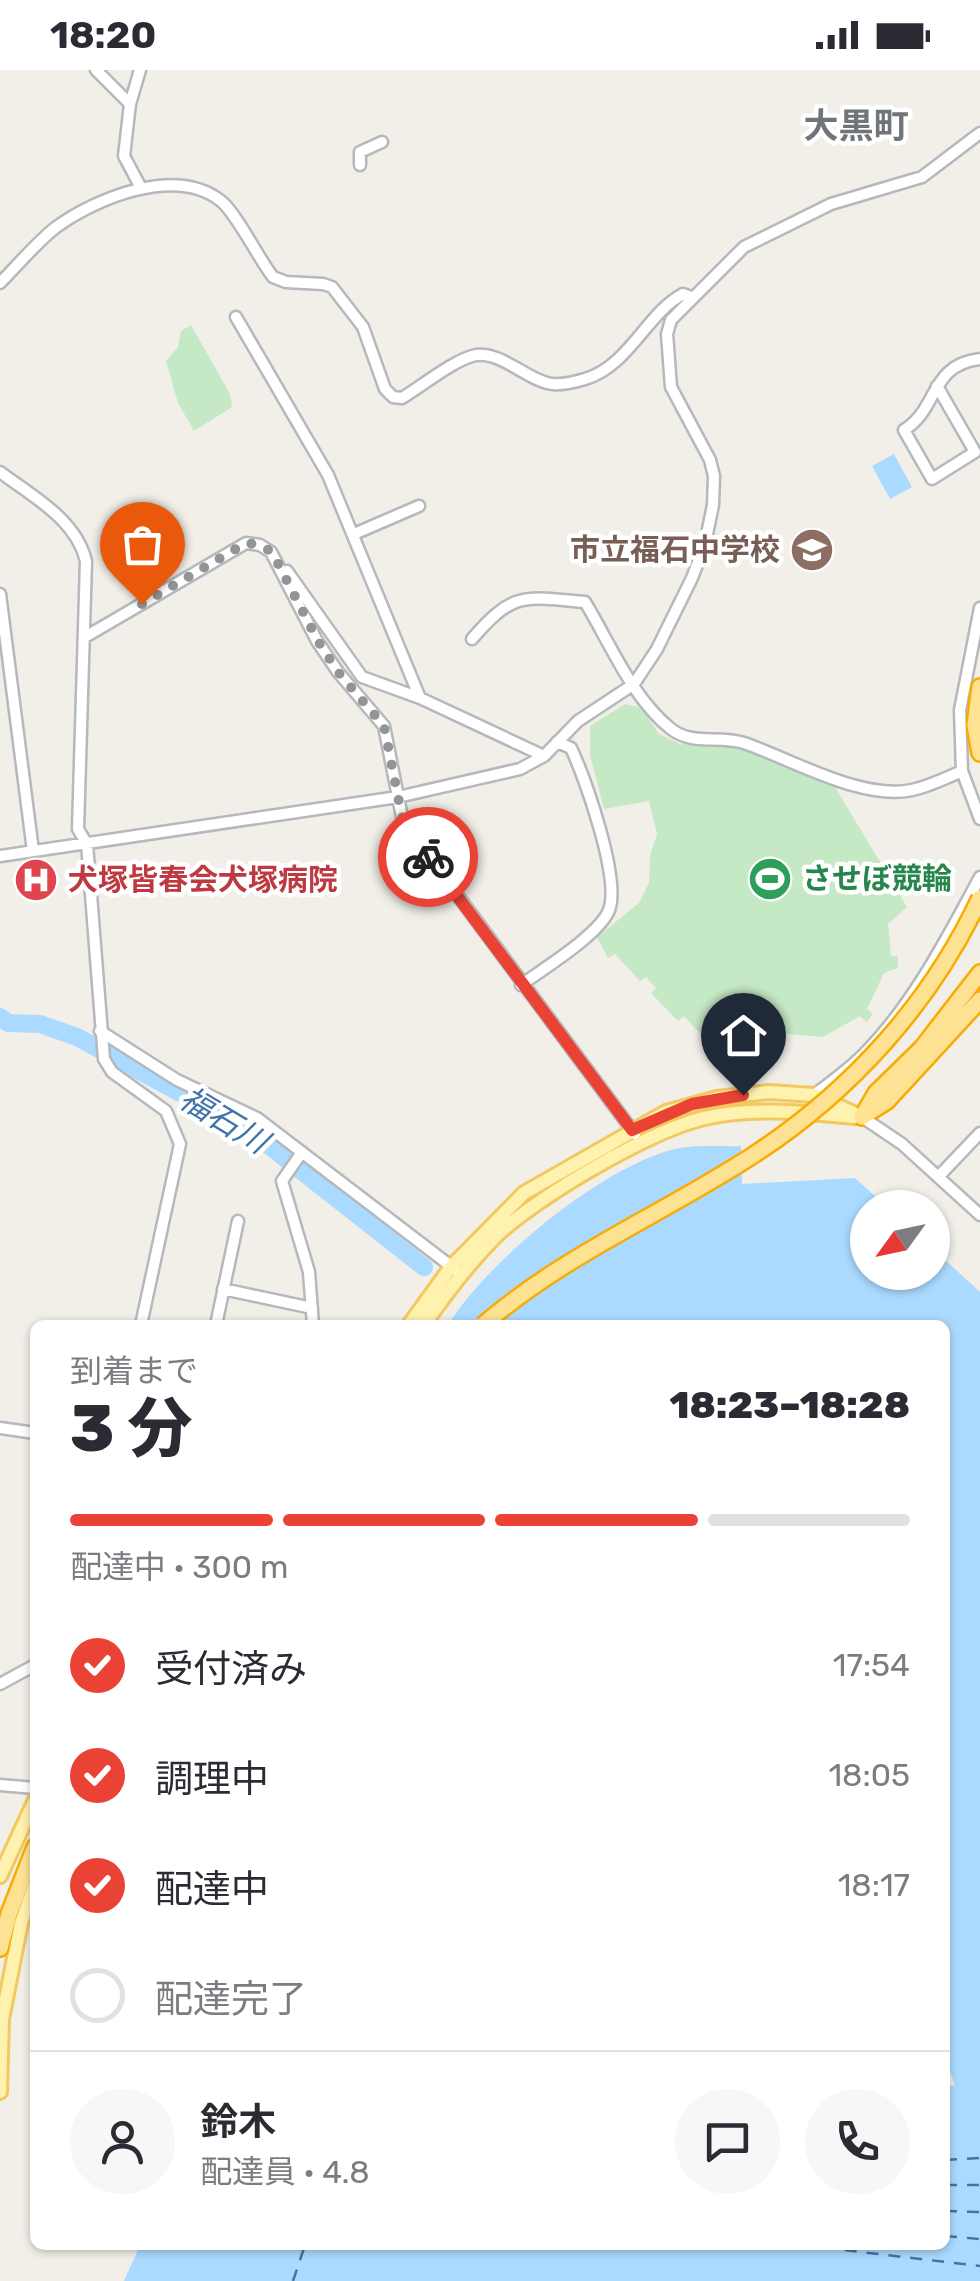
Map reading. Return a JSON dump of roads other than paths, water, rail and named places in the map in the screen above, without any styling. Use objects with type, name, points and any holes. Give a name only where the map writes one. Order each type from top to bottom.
[{"type":"highway","points":[[980,686],[975,725],[980,752]]},
{"type":"highway","points":[[490,1320],[554,1271],[755,1154],[829,1099],[906,1017],[959,938],[980,898]]},
{"type":"highway","points":[[862,1118],[876,1094],[932,1037],[980,974]]},
{"type":"highway","points":[[862,1118],[887,1100],[980,1000]]},
{"type":"highway","points":[[0,1948],[30,1860]]},
{"type":"main road","points":[[413,1320],[524,1193],[666,1112],[717,1098],[769,1092],[814,1095],[862,1118]]},
{"type":"main road","points":[[427,1320],[456,1270],[498,1234],[642,1142],[687,1122],[743,1112],[862,1118]]},
{"type":"main road","points":[[0,1876],[30,1811]]},
{"type":"main road","points":[[0,2092],[2,2019],[30,1898]]},
{"type":"street","points":[[96,70],[130,104]]},
{"type":"street","points":[[140,70],[130,104],[124,156],[140,186]]},
{"type":"street","points":[[0,856],[398,797],[520,768],[544,756],[578,721],[634,684],[657,649],[705,544],[714,476],[710,460],[671,387],[666,334],[671,320],[744,247],[832,204],[922,177],[980,134]]},
{"type":"street","points":[[360,164],[360,152],[382,142]]},
{"type":"street","points":[[0,283],[55,228],[105,200],[140,186],[204,190],[224,203],[273,277],[332,287],[362,326],[385,390],[402,398],[458,363],[481,355],[502,360],[550,385],[586,378],[602,372],[648,330],[668,302],[683,294],[691,297]]},
{"type":"street","points":[[236,318],[328,475],[420,698]]},
{"type":"street","points":[[937,386],[975,452],[932,479],[904,430],[916,420],[937,386],[954,365],[980,359]]},
{"type":"street","points":[[0,472],[60,518],[77,536],[86,561],[78,829],[87,844],[104,1059],[112,1072],[166,1111],[180,1144],[142,1320]]},
{"type":"street","points":[[354,534],[420,506]]},
{"type":"street","points":[[85,638],[246,543],[260,545],[272,552],[362,677],[420,698],[544,756]]},
{"type":"street","points":[[280,563],[292,598],[318,641],[338,672],[384,726],[403,822],[642,1142]]},
{"type":"street","points":[[0,594],[33,851]]},
{"type":"street","points":[[472,640],[503,607],[522,598],[585,602],[634,684],[666,725],[680,736],[742,742],[851,784],[883,790],[909,791],[962,771]]},
{"type":"street","points":[[980,608],[960,710],[962,771],[980,819]]},
{"type":"street","points":[[522,985],[598,926],[609,910],[611,890],[587,782],[570,748],[557,742]]},
{"type":"street","points":[[814,1095],[866,1053],[896,1014],[938,954],[980,876]]},
{"type":"street","points":[[100,1031],[177,1080],[258,1118],[456,1270]]},
{"type":"street","points":[[862,1118],[940,1175],[980,1215]]},
{"type":"street","points":[[940,1175],[980,1133]]},
{"type":"street","points":[[300,1154],[282,1181],[309,1272],[313,1320]]},
{"type":"street","points":[[217,1320],[238,1221]]},
{"type":"street","points":[[223,1289],[312,1308]]},
{"type":"street","points":[[0,1428],[30,1433]]},
{"type":"street","points":[[1,1680],[30,1667]]},
{"type":"street","points":[[0,1785],[30,1788]]},
{"type":"water","points":[[894,454],[912,487],[890,499],[872,466]]},
{"type":"water","points":[[741,1146],[742,1184],[855,1178],[868,1190],[850,1190],[850,1290],[950,1290],[950,1265],[980,1292],[980,2281],[124,2281],[138,2250],[950,2250],[950,2086],[955,2086],[950,2071],[950,1320],[452,1320],[489,1273],[547,1221],[611,1177],[671,1150]]},
{"type":"waterway","name":"福石川","points":[[0,1017],[8,1023],[40,1024],[77,1037],[249,1130],[424,1267]]},
{"type":"place","name":"市立福石中学校","points":[[812,550]]},
{"type":"place","name":"させぼ競輪","points":[[770,879]]},
{"type":"place","name":"犬塚皆春会犬塚病院","points":[[36,880]]},
{"type":"district","name":"大黒町","points":[[856,126]]}]
